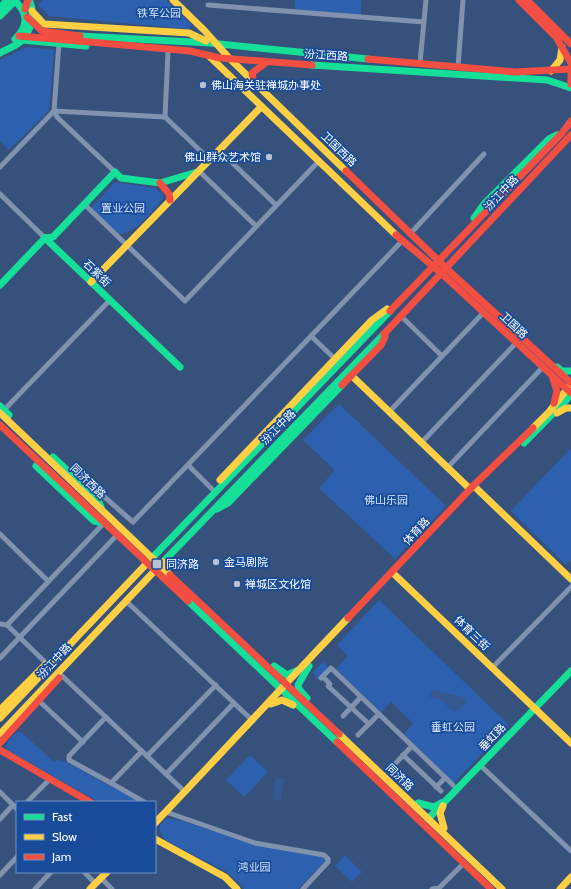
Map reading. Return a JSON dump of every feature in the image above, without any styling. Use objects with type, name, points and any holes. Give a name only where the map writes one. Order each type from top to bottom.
[{"type":"main road","points":[[0,8],[7,0]]},
{"type":"main road","points":[[0,16],[15,0],[44,24],[189,33],[210,43]]},
{"type":"main road","points":[[173,0],[204,30],[210,43],[209,56],[402,242],[431,267],[444,271]]},
{"type":"main road","points":[[519,0],[556,37],[571,63]]},
{"type":"main road","points":[[527,0],[571,44]]},
{"type":"main road","points":[[0,53],[21,38],[31,1]]},
{"type":"main road","points":[[28,12],[42,32],[80,38]]},
{"type":"main road","points":[[116,38],[126,30]]},
{"type":"main road","points":[[126,30],[135,39]]},
{"type":"main road","name":"卫国西路","points":[[204,30],[230,59],[437,260],[444,271]]},
{"type":"main road","points":[[21,38],[59,43],[170,51],[202,57],[217,63]]},
{"type":"main road","points":[[0,50],[21,38],[80,38]]},
{"type":"main road","name":"汾江西路","points":[[80,38],[116,38],[210,43],[218,45],[515,72],[571,69]]},
{"type":"main road","name":"汾江西路","points":[[80,38],[230,59],[547,80],[571,88]]},
{"type":"main road","points":[[551,71],[559,63],[563,54],[562,46]]},
{"type":"main road","points":[[254,82],[252,73],[267,62]]},
{"type":"main road","points":[[571,74],[571,84]]},
{"type":"main road","points":[[91,282],[261,107]]},
{"type":"main road","name":"汾江中路","points":[[0,718],[149,560],[401,300],[437,260],[562,133],[571,121]]},
{"type":"main road","name":"汾江中路","points":[[0,734],[60,674],[109,618],[157,568],[390,328],[571,135]]},
{"type":"main road","points":[[491,220],[514,200],[563,150],[571,139]]},
{"type":"main road","points":[[0,284],[45,238],[53,237],[115,172],[121,178],[160,183],[199,171]]},
{"type":"main road","points":[[176,178],[182,188]]},
{"type":"main road","points":[[160,183],[169,194],[170,200]]},
{"type":"main road","name":"石紫街","points":[[45,238],[180,367]]},
{"type":"main road","name":"卫国路","points":[[444,271],[484,312],[545,366]]},
{"type":"main road","name":"卫国路","points":[[444,271],[570,389]]},
{"type":"main road","points":[[202,506],[207,495],[212,489],[372,320],[401,300]]},
{"type":"main road","points":[[210,514],[228,503],[352,376],[381,345],[390,328]]},
{"type":"main road","points":[[545,366],[562,371],[571,371]]},
{"type":"main road","points":[[545,366],[557,387],[556,398],[550,416]]},
{"type":"main road","points":[[352,376],[448,467],[473,488],[571,579]]},
{"type":"main road","name":"体育路","points":[[260,714],[473,488],[550,416],[570,389]]},
{"type":"main road","points":[[550,416],[560,410],[571,408]]},
{"type":"main road","points":[[1,410],[97,498],[102,511]]},
{"type":"main road","name":"同济西路","points":[[1,410],[23,435],[102,511],[157,568]]},
{"type":"main road","name":"同济西路","points":[[0,424],[104,524],[149,560]]},
{"type":"main road","points":[[0,431],[94,521],[104,524]]},
{"type":"main road","points":[[23,435],[37,442],[43,454]]},
{"type":"main road","name":"体育路","points":[[307,665],[395,575],[473,488]]},
{"type":"main road","name":"同济路","points":[[157,568],[171,585],[271,674]]},
{"type":"main road","name":"同济路","points":[[157,568],[191,595],[491,889]]},
{"type":"main road","name":"体育三街","points":[[395,575],[571,743]]},
{"type":"main road","points":[[156,822],[254,721],[272,697],[274,689],[171,591],[171,585]]},
{"type":"main road","points":[[191,595],[200,597],[282,673],[287,675],[307,665]]},
{"type":"main road","points":[[0,710],[79,630],[101,612]]},
{"type":"main road","points":[[258,673],[271,674],[269,662]]},
{"type":"main road","points":[[307,665],[298,685],[305,699],[418,803],[434,807],[446,800]]},
{"type":"main road","name":"垂虹路","points":[[428,819],[571,670]]},
{"type":"main road","points":[[0,743],[39,701],[60,674]]},
{"type":"main road","name":"同济路","points":[[285,688],[305,699],[502,889]]},
{"type":"main road","points":[[275,699],[289,701],[298,709]]},
{"type":"main road","points":[[0,750],[88,801]]},
{"type":"main road","points":[[444,828],[440,813],[446,800]]},
{"type":"main road","points":[[418,803],[420,811]]},
{"type":"main road","points":[[436,826],[444,828],[507,889]]},
{"type":"main road","points":[[156,840],[225,877],[237,889]]},
{"type":"main road","points":[[96,884],[106,873]]},
{"type":"main road","points":[[560,889],[571,878]]},
{"type":"street","points":[[420,63],[426,0]]},
{"type":"street","points":[[458,67],[463,0]]},
{"type":"street","points":[[208,5],[424,22]]},
{"type":"street","points":[[59,43],[54,111],[57,117],[115,172]]},
{"type":"street","points":[[165,117],[170,51]]},
{"type":"street","points":[[0,167],[54,111],[165,117],[210,160]]},
{"type":"street","points":[[219,150],[276,205]]},
{"type":"street","points":[[410,234],[484,154]]},
{"type":"street","points":[[84,204],[185,301],[318,162]]},
{"type":"street","points":[[199,171],[256,226]]},
{"type":"street","name":"石紫街","points":[[0,194],[45,238]]},
{"type":"street","points":[[97,498],[101,494],[133,522],[402,242]]},
{"type":"street","points":[[1,410],[110,300]]},
{"type":"street","points":[[390,411],[484,312]]},
{"type":"street","points":[[401,316],[442,356]]},
{"type":"street","points":[[311,336],[335,359]]},
{"type":"street","points":[[422,442],[517,342]]},
{"type":"street","points":[[448,467],[545,366]]},
{"type":"street","points":[[188,465],[212,489]]},
{"type":"street","points":[[46,663],[20,638],[2,625],[104,524]]},
{"type":"street","points":[[0,534],[48,581]]},
{"type":"street","points":[[0,658],[117,535]]},
{"type":"street","points":[[492,668],[571,587]]},
{"type":"street","points":[[126,601],[254,721]]},
{"type":"street","points":[[368,724],[328,686],[330,684],[322,678],[331,668],[453,785]]},
{"type":"street","points":[[60,674],[185,792]]},
{"type":"street","points":[[147,756],[216,685]]},
{"type":"street","points":[[343,716],[361,697]]},
{"type":"street","points":[[39,701],[82,742]]},
{"type":"street","points":[[166,774],[234,703]]},
{"type":"street","points":[[358,735],[379,714]]},
{"type":"street","points":[[106,717],[69,756],[70,760],[142,801]]},
{"type":"street","points":[[392,767],[412,746]]},
{"type":"street","points":[[111,783],[142,751]]},
{"type":"street","points":[[403,755],[441,791]]},
{"type":"street","points":[[480,765],[571,851]]},
{"type":"street","points":[[436,787],[445,778]]},
{"type":"street","points":[[28,801],[50,779]]},
{"type":"street","points":[[0,792],[15,807],[0,819]]},
{"type":"street","points":[[166,812],[255,843],[324,855],[328,859],[328,862],[303,889]]},
{"type":"street","points":[[0,875],[16,858]]},
{"type":"street","points":[[432,889],[439,888],[461,866]]},
{"type":"street","points":[[35,889],[50,873]]},
{"type":"street","points":[[85,873],[96,884],[112,889]]},
{"type":"green space","name":"铁军公园","points":[[43,0],[166,0],[192,25],[188,29],[49,16],[38,5]]},
{"type":"green space","points":[[295,0],[361,0],[361,15],[295,9]]},
{"type":"green space","points":[[27,47],[54,50],[49,110],[9,150],[0,141],[0,60]]},
{"type":"green space","name":"置业公园","points":[[115,182],[155,188],[163,195],[163,199],[143,221],[131,230],[118,234],[91,208]]},
{"type":"green space","name":"佛山乐园","points":[[339,404],[446,506],[395,559],[319,488],[335,470],[303,440]]},
{"type":"green space","points":[[571,448],[571,560],[566,565],[511,511]]},
{"type":"green space","name":"垂虹公园","points":[[379,600],[509,725],[454,783],[404,734],[413,723],[391,702],[381,712],[336,669],[348,656],[337,645]]},
{"type":"green space","points":[[323,662],[329,668],[317,680],[313,672]]},
{"type":"green space","points":[[20,731],[53,761],[59,760],[66,762],[138,801],[97,801],[7,750],[6,746],[15,733]]},
{"type":"green space","points":[[250,755],[268,772],[244,797],[226,780]]},
{"type":"green space","name":"鸿业园","points":[[167,818],[182,821],[255,845],[323,856],[325,861],[298,889],[244,889],[227,872],[165,840],[159,830],[161,823]]},
{"type":"green space","points":[[345,855],[362,872],[352,882],[335,866]]},
{"type":"shaded area","points":[[433,690],[462,697],[466,700],[465,705],[457,711],[451,711],[443,701],[429,697]]},
{"type":"shaded area","points":[[276,777],[285,779],[281,801],[272,799]]},
{"type":"traffic: fast","points":[[0,8],[7,0]]},
{"type":"traffic: fast","points":[[14,0],[22,9],[25,19],[23,29],[15,39]]},
{"type":"traffic: fast","points":[[0,16],[16,0]]},
{"type":"traffic: fast","points":[[0,53],[18,44],[30,28],[32,10],[29,0]]},
{"type":"traffic: fast","points":[[80,36],[210,43],[368,59]]},
{"type":"traffic: fast","points":[[22,40],[86,46]]},
{"type":"traffic: fast","points":[[312,65],[547,80],[571,88]]},
{"type":"traffic: fast","points":[[474,218],[484,204],[549,139],[557,135]]},
{"type":"traffic: fast","points":[[45,238],[53,237],[115,172],[121,178],[160,183],[197,172]]},
{"type":"traffic: fast","points":[[45,238],[180,367]]},
{"type":"traffic: fast","points":[[0,285],[45,238]]},
{"type":"traffic: fast","points":[[151,559],[390,311]]},
{"type":"traffic: fast","points":[[163,562],[384,334]]},
{"type":"traffic: fast","points":[[557,367],[562,371],[571,371]]},
{"type":"traffic: fast","points":[[217,509],[228,503],[342,385]]},
{"type":"traffic: fast","points":[[524,443],[571,395]]},
{"type":"traffic: fast","points":[[0,406],[9,415]]},
{"type":"traffic: fast","points":[[53,457],[97,498],[101,507]]},
{"type":"traffic: fast","points":[[36,466],[94,521],[103,523]]},
{"type":"traffic: fast","points":[[188,601],[337,742]]},
{"type":"traffic: fast","points":[[274,666],[287,675],[296,671]]},
{"type":"traffic: fast","points":[[307,698],[299,689],[298,685],[309,666]]},
{"type":"traffic: fast","points":[[428,819],[571,671]]},
{"type":"traffic: fast","points":[[418,803],[434,807],[441,803]]},
{"type":"traffic: slow","points":[[173,0],[204,30],[230,59],[346,171]]},
{"type":"traffic: slow","points":[[32,11],[44,24],[189,33],[206,41]]},
{"type":"traffic: slow","points":[[551,71],[560,60],[562,47]]},
{"type":"traffic: slow","points":[[209,56],[396,235]]},
{"type":"traffic: slow","points":[[91,282],[261,107]]},
{"type":"traffic: slow","points":[[220,480],[372,320],[387,309]]},
{"type":"traffic: slow","points":[[352,376],[470,489]]},
{"type":"traffic: slow","points":[[533,428],[549,412],[571,384]]},
{"type":"traffic: slow","points":[[557,413],[566,408],[571,408]]},
{"type":"traffic: slow","points":[[0,413],[170,575]]},
{"type":"traffic: slow","points":[[476,488],[571,579]]},
{"type":"traffic: slow","points":[[0,718],[151,559]]},
{"type":"traffic: slow","points":[[0,734],[163,562]]},
{"type":"traffic: slow","points":[[395,575],[571,743]]},
{"type":"traffic: slow","points":[[156,822],[348,618]]},
{"type":"traffic: slow","points":[[0,710],[46,664]]},
{"type":"traffic: slow","points":[[271,704],[282,700],[293,705]]},
{"type":"traffic: slow","points":[[339,734],[502,889]]},
{"type":"traffic: slow","points":[[443,806],[440,813],[444,828]]},
{"type":"traffic: slow","points":[[156,840],[225,877],[237,889]]},
{"type":"traffic: slow","points":[[90,889],[106,873]]},
{"type":"traffic: slow","points":[[560,889],[571,877]]},
{"type":"traffic: jam","points":[[25,9],[28,0]]},
{"type":"traffic: jam","points":[[519,0],[556,37],[571,63]]},
{"type":"traffic: jam","points":[[527,0],[571,44]]},
{"type":"traffic: jam","points":[[27,17],[42,31],[80,36]]},
{"type":"traffic: jam","points":[[19,36],[79,41]]},
{"type":"traffic: jam","points":[[79,41],[190,51],[220,58],[312,65]]},
{"type":"traffic: jam","points":[[368,59],[515,72],[571,69]]},
{"type":"traffic: jam","points":[[254,82],[252,73],[267,62]]},
{"type":"traffic: jam","points":[[571,74],[571,84]]},
{"type":"traffic: jam","points":[[390,311],[562,133],[571,121]]},
{"type":"traffic: jam","points":[[384,334],[571,135]]},
{"type":"traffic: jam","points":[[346,171],[446,268],[571,383]]},
{"type":"traffic: jam","points":[[160,183],[169,194],[170,200]]},
{"type":"traffic: jam","points":[[396,235],[441,273],[571,393]]},
{"type":"traffic: jam","points":[[342,385],[381,345],[385,337]]},
{"type":"traffic: jam","points":[[553,379],[557,391],[554,403]]},
{"type":"traffic: jam","points":[[0,425],[188,601]]},
{"type":"traffic: jam","points":[[348,618],[475,484],[533,428]]},
{"type":"traffic: jam","points":[[170,575],[339,734]]},
{"type":"traffic: jam","points":[[0,743],[59,678]]},
{"type":"traffic: jam","points":[[337,742],[491,889]]},
{"type":"traffic: jam","points":[[0,750],[88,801]]},
{"type":"place","name":"佛山海关驻禅城办事处","points":[[203,85]]},
{"type":"place","name":"佛山群众艺术馆","points":[[269,157]]},
{"type":"place","name":"金马剧院","points":[[216,562]]},
{"type":"place","name":"同济路","points":[[157,564]]},
{"type":"place","name":"禅城区文化馆","points":[[237,584]]}]
